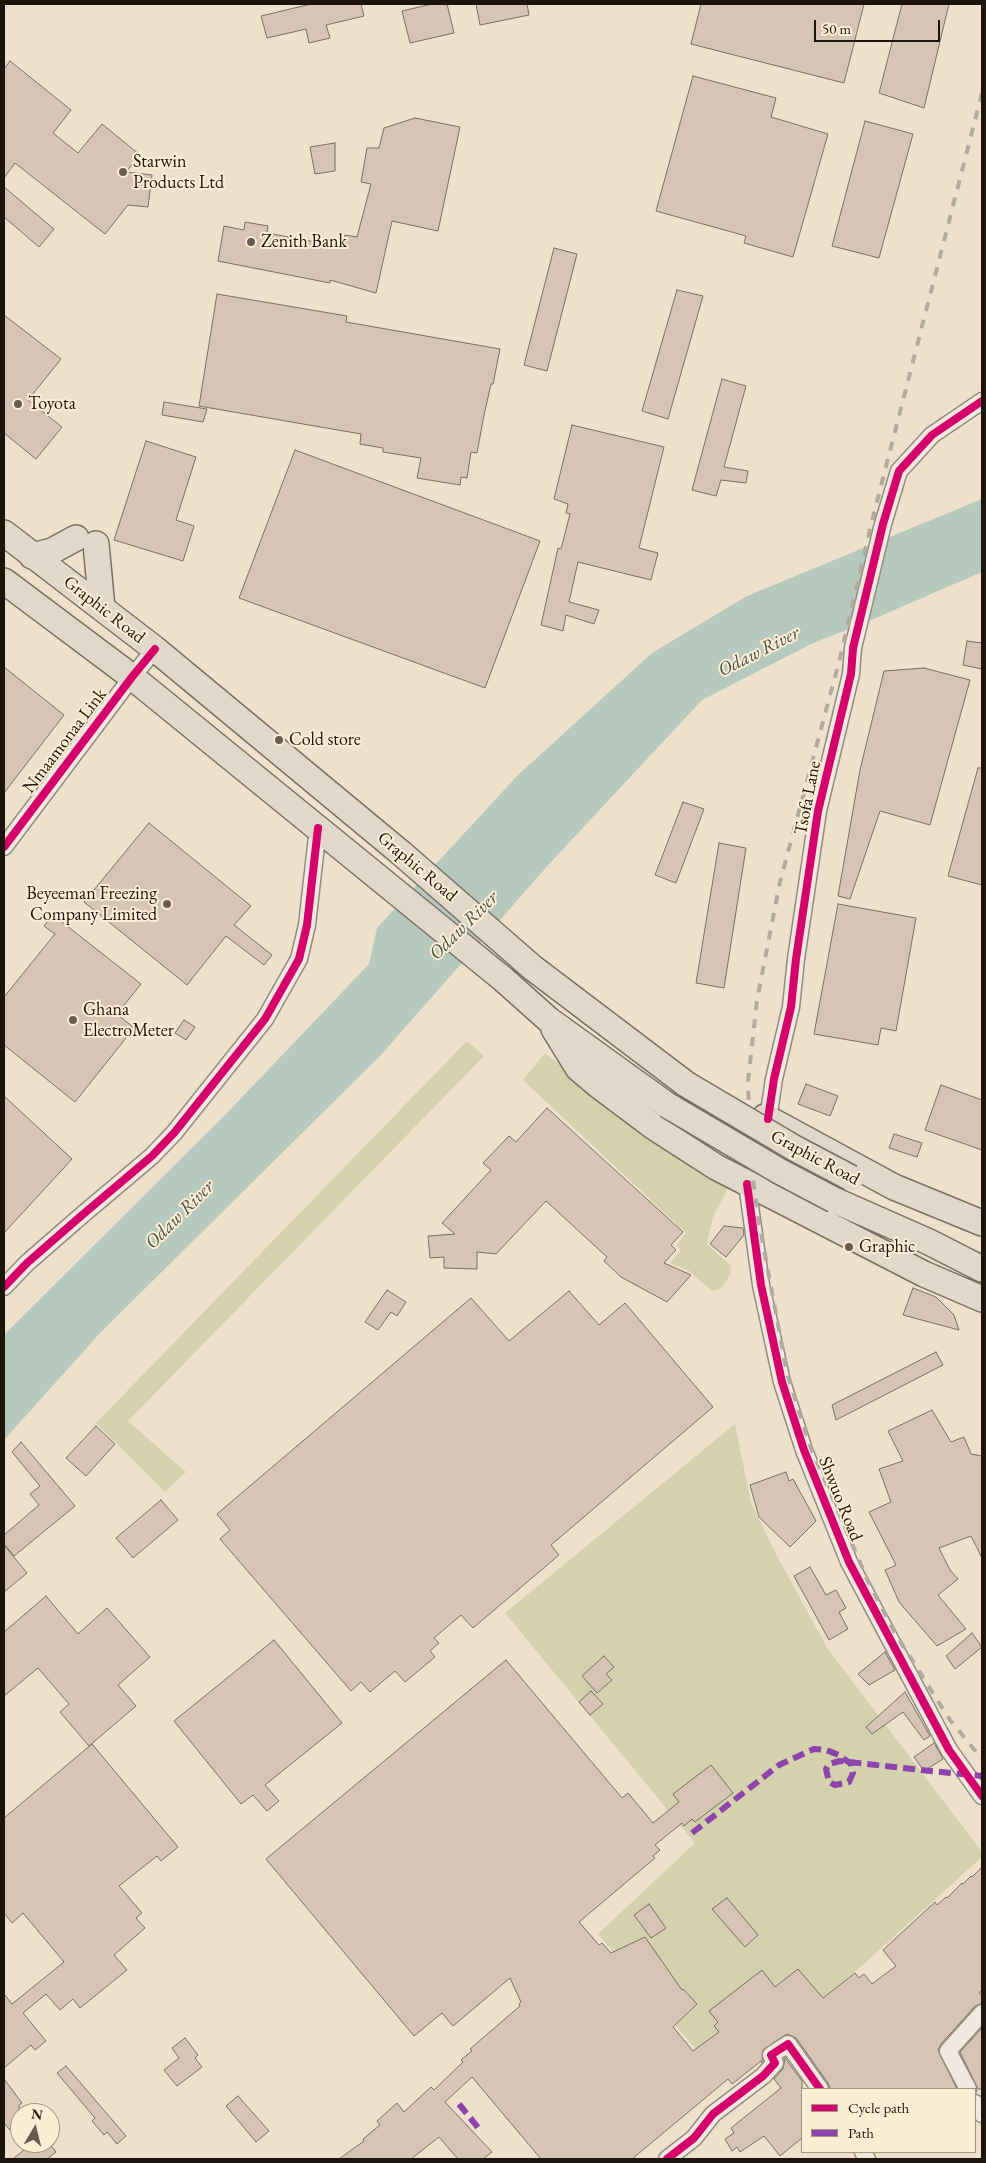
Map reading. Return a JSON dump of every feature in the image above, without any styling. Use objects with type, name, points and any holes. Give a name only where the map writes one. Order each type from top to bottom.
[{"type":"main road","name":"Graphic Road","points":[[4,533],[155,649],[401,853],[533,968],[686,1084],[796,1149],[851,1178],[982,1240]]},
{"type":"main road","points":[[32,556],[86,541],[102,608]]},
{"type":"main road","name":"Graphic Road","points":[[4,581],[132,677],[379,877],[503,979],[549,1020],[667,1105],[779,1171],[834,1200],[929,1242],[982,1269]]},
{"type":"main road","points":[[549,1020],[578,1068],[654,1127],[716,1167],[924,1274],[982,1299]]},
{"type":"main road","points":[[605,1024],[668,1064],[894,1187],[982,1223]]},
{"type":"street","name":"Tsofa Lane","points":[[768,1119],[774,1079],[791,1007],[796,959],[818,810],[851,674],[853,648],[883,524],[899,471],[932,435],[982,401]]},
{"type":"street","name":"Nmaamonaa Link","points":[[4,847],[155,649]]},
{"type":"street","points":[[4,1287],[67,1228],[152,1156],[174,1133],[265,1019],[299,959],[307,924],[318,828]]},
{"type":"street","name":"Shwuo Road","points":[[747,1184],[761,1285],[778,1362],[804,1450],[848,1562],[949,1750],[982,1796]]},
{"type":"street","points":[[967,2088],[948,2051],[982,2013]]},
{"type":"street","points":[[667,2159],[694,2138],[713,2114],[763,2076],[775,2063],[771,2055],[788,2044],[819,2088]]},
{"type":"green space","points":[[467,1041],[484,1056],[128,1421],[186,1472],[165,1492],[96,1423]]},
{"type":"green space","points":[[545,1053],[630,1119],[728,1188],[713,1217],[707,1244],[730,1265],[731,1273],[721,1289],[712,1291],[689,1271],[670,1263],[681,1250],[676,1245],[686,1233],[523,1080]]},
{"type":"green space","points":[[735,1424],[751,1503],[777,1556],[828,1649],[982,1852],[982,1857],[856,1971],[722,2080],[598,1934],[695,1843],[505,1613]]},
{"type":"water","name":"Odaw River","points":[[982,499],[982,572],[813,643],[702,700],[551,862],[379,1057],[100,1333],[4,1440],[4,1335],[227,1113],[369,964],[377,928],[517,776],[652,653],[747,596]]},
{"type":"building","points":[[311,4],[361,4],[364,16],[326,25],[330,38],[309,43],[306,29],[267,38],[261,16]]},
{"type":"building","points":[[432,4],[447,4],[454,33],[410,43],[402,11]]},
{"type":"building","points":[[476,4],[527,4],[529,15],[480,25]]},
{"type":"building","points":[[701,4],[864,4],[844,83],[691,44]]},
{"type":"building","points":[[902,4],[949,4],[924,108],[879,93]]},
{"type":"building","points":[[10,61],[71,110],[53,133],[78,153],[102,124],[140,155],[126,172],[152,175],[148,207],[128,205],[105,234],[15,163],[4,178],[4,69]]},
{"type":"building","points":[[693,76],[776,98],[771,117],[828,134],[793,257],[744,243],[746,236],[656,211]]},
{"type":"building","points":[[415,118],[460,127],[438,231],[392,221],[376,293],[330,280],[330,283],[218,261],[224,226],[244,230],[245,222],[268,226],[267,233],[342,247],[345,235],[357,237],[371,184],[361,182],[367,148],[379,148],[384,128]]},
{"type":"building","points":[[865,121],[913,134],[879,258],[832,246]]},
{"type":"building","points":[[335,143],[335,171],[315,174],[310,147]]},
{"type":"building","points":[[4,187],[54,229],[39,247],[4,217]]},
{"type":"building","points":[[554,248],[577,254],[547,371],[524,365]]},
{"type":"building","points":[[677,290],[703,296],[668,419],[642,411]]},
{"type":"building","points":[[217,294],[347,316],[346,322],[500,349],[477,453],[471,452],[467,478],[461,477],[460,485],[417,478],[421,458],[383,452],[383,448],[360,444],[361,434],[199,406]]},
{"type":"building","points":[[4,315],[61,359],[28,400],[62,427],[36,459],[4,433]]},
{"type":"building","points":[[722,379],[746,386],[724,467],[748,471],[746,483],[721,480],[716,496],[692,490]]},
{"type":"building","points":[[164,402],[207,409],[203,422],[162,415]]},
{"type":"building","points":[[572,425],[664,447],[639,548],[658,553],[651,580],[578,562],[569,602],[599,610],[594,624],[566,615],[563,631],[541,625],[558,548],[561,549],[570,514],[566,513],[568,504],[554,499]]},
{"type":"building","points":[[146,441],[196,457],[176,520],[194,526],[183,561],[114,540]]},
{"type":"building","points":[[295,450],[540,541],[485,688],[239,598]]},
{"type":"building","points":[[967,641],[982,643],[982,669],[963,665]]},
{"type":"building","points":[[4,667],[64,715],[4,793]]},
{"type":"building","points":[[924,668],[970,680],[930,825],[880,811],[850,899],[838,896],[860,770],[884,671]]},
{"type":"building","points":[[978,768],[982,768],[982,885],[948,876]]},
{"type":"building","points":[[683,802],[704,809],[676,883],[655,875]]},
{"type":"building","name":"Beyeeman Freezing Company Limited","points":[[149,823],[251,906],[234,925],[272,955],[264,965],[226,936],[187,985],[84,902]]},
{"type":"building","points":[[719,843],[746,848],[724,988],[696,983]]},
{"type":"building","points":[[838,904],[916,918],[896,1031],[881,1028],[878,1045],[814,1034]]},
{"type":"building","points":[[53,915],[141,984],[117,1014],[134,1028],[75,1102],[4,1045],[4,997],[55,934],[44,926]]},
{"type":"building","points":[[184,1020],[195,1027],[186,1040],[175,1033]]},
{"type":"building","points":[[806,1084],[838,1096],[830,1116],[798,1104]]},
{"type":"building","points":[[941,1085],[982,1100],[982,1150],[925,1130]]},
{"type":"building","points":[[4,1096],[72,1159],[4,1233]]},
{"type":"building","points":[[547,1108],[683,1232],[671,1245],[676,1250],[664,1263],[691,1275],[667,1302],[621,1277],[604,1261],[607,1257],[546,1201],[496,1254],[477,1252],[477,1269],[444,1268],[444,1257],[430,1258],[428,1236],[455,1234],[442,1223],[491,1170],[483,1163],[509,1136],[516,1142]]},
{"type":"building","points":[[894,1134],[922,1143],[917,1157],[889,1148]]},
{"type":"building","points":[[724,1226],[743,1228],[744,1235],[726,1257],[710,1244]]},
{"type":"building","points":[[913,1288],[936,1297],[954,1315],[959,1330],[903,1315]]},
{"type":"building","points":[[387,1290],[406,1302],[397,1316],[391,1312],[378,1330],[365,1322]]},
{"type":"building","points":[[569,1291],[599,1325],[625,1303],[713,1407],[551,1545],[559,1555],[473,1628],[461,1615],[434,1638],[439,1643],[430,1651],[435,1657],[405,1682],[395,1671],[370,1692],[361,1682],[351,1691],[220,1539],[230,1530],[217,1514],[471,1298],[509,1341]]},
{"type":"building","points":[[936,1352],[943,1365],[836,1420],[832,1405]]},
{"type":"building","points":[[932,1410],[951,1442],[964,1437],[971,1454],[982,1456],[982,1558],[971,1536],[939,1548],[950,1570],[958,1579],[938,1595],[966,1629],[937,1646],[899,1602],[885,1570],[896,1565],[869,1512],[891,1502],[879,1469],[903,1461],[888,1431]]},
{"type":"building","points":[[96,1426],[115,1444],[86,1476],[66,1458]]},
{"type":"building","points":[[21,1442],[75,1506],[14,1556],[4,1544],[4,1535],[39,1505],[30,1494],[40,1486],[12,1452]]},
{"type":"building","points":[[786,1472],[789,1481],[793,1479],[816,1521],[790,1547],[759,1517],[750,1485]]},
{"type":"building","points":[[161,1500],[178,1520],[133,1558],[116,1538]]},
{"type":"building","points":[[4,1545],[27,1573],[4,1592]]},
{"type":"building","points":[[810,1567],[826,1595],[836,1590],[846,1608],[839,1612],[848,1629],[829,1640],[794,1576]]},
{"type":"building","points":[[46,1596],[78,1634],[107,1608],[150,1657],[118,1685],[136,1706],[89,1746],[60,1712],[69,1704],[38,1668],[4,1696],[4,1632]]},
{"type":"building","points":[[972,1633],[982,1647],[955,1669],[946,1656]]},
{"type":"building","points":[[274,1640],[342,1723],[265,1785],[279,1801],[267,1811],[253,1795],[241,1804],[174,1721]]},
{"type":"building","points":[[885,1652],[895,1670],[869,1685],[858,1674]]},
{"type":"building","points":[[604,1656],[614,1667],[606,1674],[612,1680],[597,1693],[582,1676]]},
{"type":"building","points":[[506,1660],[622,1798],[628,1793],[653,1823],[679,1802],[673,1794],[711,1765],[733,1793],[695,1822],[692,1819],[684,1826],[682,1823],[655,1845],[660,1850],[653,1856],[655,1858],[579,1922],[599,1945],[602,1943],[611,1953],[645,1937],[682,1990],[697,2004],[673,2027],[693,2051],[719,2032],[714,2026],[718,2022],[709,2011],[762,1970],[775,1987],[798,1969],[823,1998],[855,1973],[859,1978],[864,1974],[872,1984],[896,1966],[883,1950],[935,1902],[937,1905],[947,1898],[982,1867],[982,1990],[979,1993],[982,1995],[982,2003],[975,2006],[941,2044],[938,2050],[957,2088],[830,2088],[796,2038],[787,2034],[763,2050],[762,2063],[761,2061],[732,2084],[728,2079],[632,2159],[541,2159],[472,2077],[445,2102],[492,2152],[483,2159],[458,2159],[439,2137],[411,2159],[339,2159],[364,2141],[363,2139],[380,2125],[377,2121],[397,2103],[404,2112],[431,2087],[434,2090],[463,2062],[461,2060],[472,2051],[470,2049],[520,2006],[521,2002],[510,1978],[453,2026],[442,2013],[414,2036],[266,1859]]},
{"type":"building","points":[[591,1691],[603,1704],[590,1715],[579,1702]]},
{"type":"building","points":[[905,1692],[930,1736],[924,1740],[903,1712],[872,1734],[866,1727]]},
{"type":"building","points":[[934,1743],[943,1759],[924,1771],[914,1757]]},
{"type":"building","points":[[92,1744],[178,1847],[161,1861],[157,1856],[119,1886],[142,1913],[136,1918],[145,1928],[114,1955],[127,1970],[80,2008],[73,1999],[60,2010],[46,1994],[23,2013],[46,2041],[35,2050],[31,2045],[4,2068],[4,1994],[12,2004],[64,1962],[23,1913],[12,1923],[4,1913],[4,1818]]},
{"type":"building","points":[[727,1898],[758,1935],[745,1947],[712,1909]]},
{"type":"building","points":[[649,1904],[666,1928],[651,1938],[634,1915]]},
{"type":"building","points":[[982,2028],[982,2089],[978,2089],[960,2052]]},
{"type":"building","points":[[185,2038],[198,2055],[195,2058],[202,2067],[177,2086],[164,2070],[179,2058],[172,2048]]},
{"type":"building","points":[[785,2058],[802,2081],[801,2139],[780,2156],[764,2136],[740,2152],[737,2147],[732,2151],[725,2139],[734,2133],[731,2128],[781,2088],[774,2079],[783,2069]]},
{"type":"building","points":[[66,2066],[126,2136],[117,2144],[107,2132],[104,2135],[92,2121],[95,2118],[57,2073]]},
{"type":"building","points":[[4,2079],[22,2103],[10,2103],[10,2130],[4,2123]]},
{"type":"building","points":[[238,2096],[269,2131],[256,2142],[226,2106]]},
{"type":"building","points":[[20,2153],[55,2153],[47,2159],[13,2159]]},
{"type":"railway","points":[[982,93],[872,521],[840,658],[780,882],[757,1000],[748,1082],[751,1164],[758,1217],[787,1373],[809,1443],[868,1581],[895,1633],[950,1720],[982,1759]]},
{"type":"marked path","points":[[692,1833],[779,1765],[814,1749],[826,1750],[839,1755],[851,1764],[853,1773],[849,1782],[835,1785],[829,1782],[826,1769],[829,1764],[840,1761],[930,1771],[982,1776]]},
{"type":"marked path","points":[[459,2104],[480,2130]]},
{"type":"cycle path","points":[[768,1119],[774,1079],[791,1007],[796,959],[818,811],[851,674],[853,648],[883,524],[899,471],[932,435],[982,401]]},
{"type":"cycle path","points":[[4,847],[155,649]]},
{"type":"cycle path","points":[[4,1287],[27,1263],[152,1156],[174,1133],[265,1019],[299,959],[307,925],[318,828]]},
{"type":"cycle path","points":[[747,1184],[761,1285],[782,1382],[804,1450],[849,1562],[949,1750],[982,1796]]},
{"type":"cycle path","points":[[667,2159],[694,2138],[713,2114],[763,2076],[775,2063],[771,2055],[788,2044],[819,2088]]},
{"type":"place","name":"Starwin Products Ltd","points":[[123,172]]},
{"type":"place","name":"Zenith Bank","points":[[251,242]]},
{"type":"place","name":"Toyota","points":[[18,404]]},
{"type":"place","name":"Cold store","points":[[279,740]]},
{"type":"place","name":"Beyeeman Freezing Company Limited","points":[[167,904]]},
{"type":"place","name":"Ghana ElectroMeter","points":[[73,1020]]},
{"type":"place","name":"Graphic","points":[[849,1247]]}]
